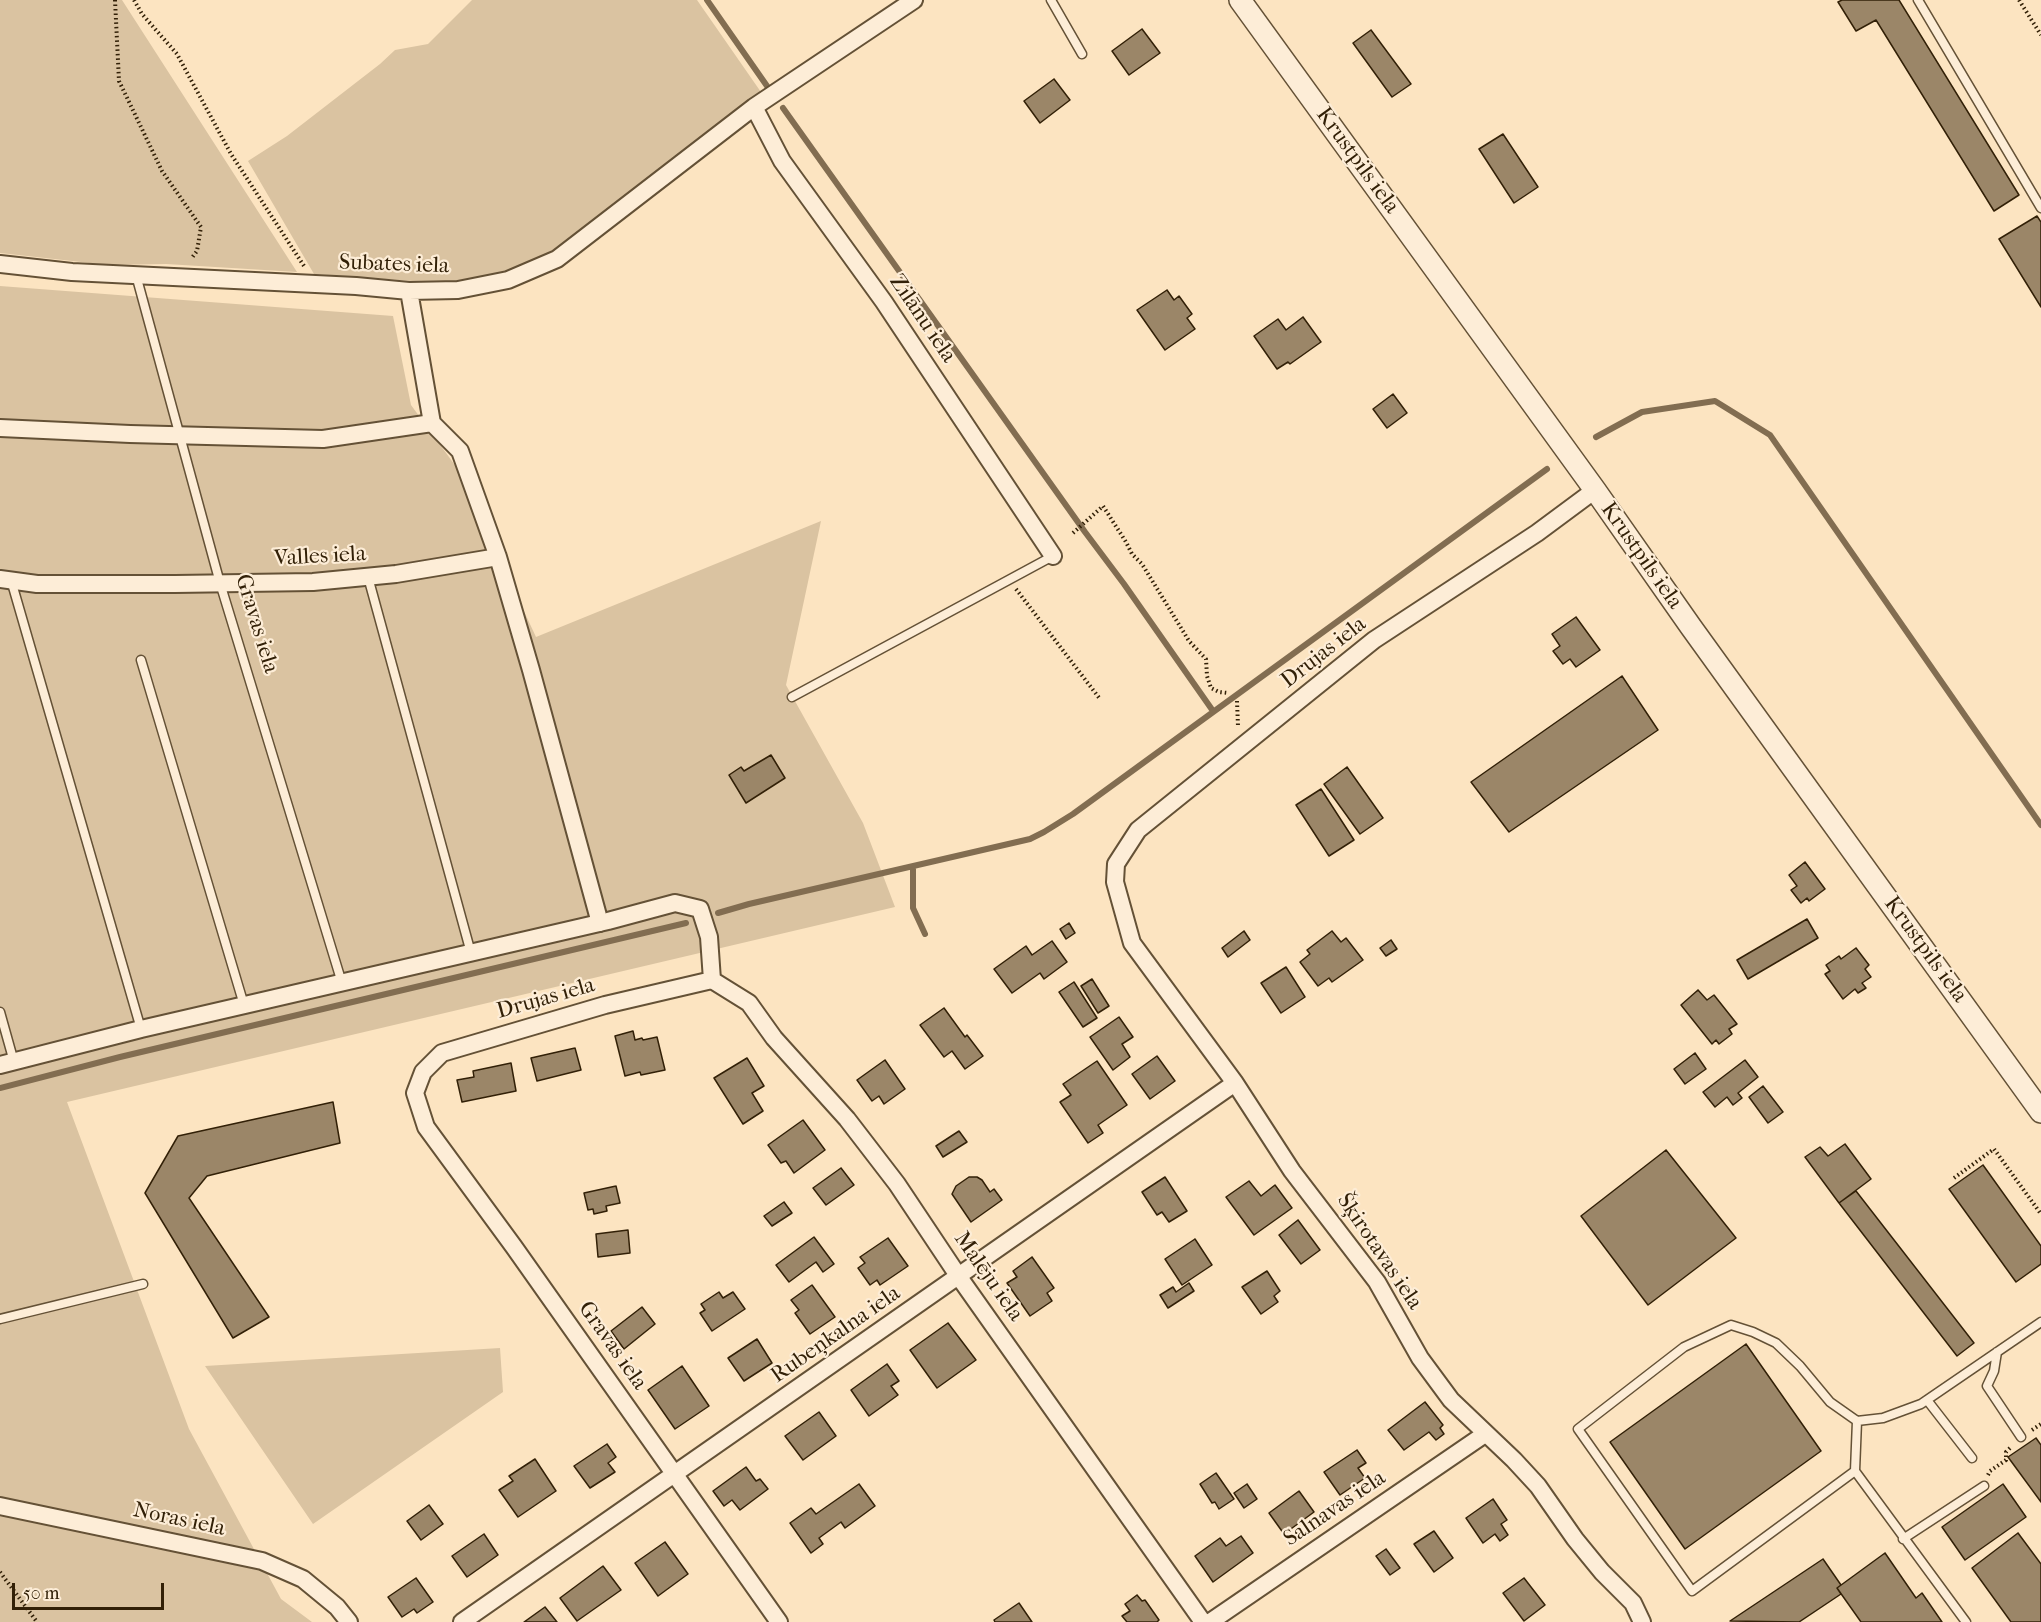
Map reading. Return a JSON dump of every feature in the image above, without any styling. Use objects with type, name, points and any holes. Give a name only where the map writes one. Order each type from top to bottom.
[{"type":"street","name":"Subates iela","points":[[0,264],[72,272],[409,291],[458,290],[508,280],[557,259],[754,107],[914,0]]},
{"type":"street","name":"Krustpils iela","points":[[1240,0],[2041,1112]]},
{"type":"street","name":"Zilānu iela","points":[[754,107],[782,161],[884,302],[1053,556]]},
{"type":"street","points":[[409,291],[432,423],[460,451],[498,556],[600,923]]},
{"type":"street","points":[[0,428],[323,440],[432,423]]},
{"type":"street","name":"Drujas iela","points":[[1114,882],[1116,864],[1138,830],[1374,640],[1537,532],[1595,490]]},
{"type":"street","name":"Valles iela","points":[[5,579],[38,584],[313,582],[396,574],[498,556]]},
{"type":"street","name":"Šķirotavas iela","points":[[1114,882],[1132,943],[1234,1083],[1282,1156],[1377,1282],[1420,1358],[1451,1400],[1538,1486],[1575,1539],[1602,1572],[1633,1603],[1641,1622]]},
{"type":"street","points":[[7,1064],[141,1029],[600,923],[675,903],[700,909],[709,937],[712,980]]},
{"type":"street","name":"Drujas iela","points":[[415,1093],[423,1072],[442,1053],[605,1005],[712,980]]},
{"type":"street","name":"Malēju iela","points":[[712,980],[749,1003],[774,1038],[847,1119],[897,1184],[959,1276],[1203,1622]]},
{"type":"street","name":"Rubeņkalna iela","points":[[462,1622],[1234,1083]]},
{"type":"street","name":"Gravas iela","points":[[415,1093],[426,1127],[504,1231],[780,1622]]},
{"type":"street","name":"Salnavas iela","points":[[1210,1622],[1485,1434]]},
{"type":"street","name":"Noras iela","points":[[0,1506],[262,1561],[303,1579],[337,1607],[349,1622]]},
{"type":"lane","points":[[1051,0],[1082,54]]},
{"type":"lane","points":[[1918,0],[2041,208]]},
{"type":"lane","name":"Gravas iela","points":[[136,275],[220,583],[342,983]]},
{"type":"lane","points":[[792,696],[1053,556]]},
{"type":"lane","points":[[368,577],[471,953]]},
{"type":"lane","points":[[5,579],[141,1029]]},
{"type":"lane","points":[[141,660],[244,1005]]},
{"type":"lane","points":[[0,1012],[7,1064]]},
{"type":"lane","points":[[0,1319],[143,1284]]},
{"type":"lane","points":[[1855,1471],[1692,1591],[1578,1429],[1684,1347],[1731,1325],[1753,1332],[1776,1344],[1800,1366],[1830,1402],[1857,1421],[1883,1418],[1921,1404],[2041,1322]]},
{"type":"lane","points":[[1997,1352],[1994,1371],[1987,1386],[2021,1437]]},
{"type":"lane","points":[[1927,1400],[1972,1458]]},
{"type":"lane","points":[[1857,1421],[1855,1471],[1966,1622]]},
{"type":"lane","points":[[1904,1539],[1984,1486]]},
{"type":"path","points":[[115,0],[119,81],[162,171],[201,227],[197,251],[177,277]]},
{"type":"path","points":[[134,0],[142,14],[177,54],[231,154],[316,285]]},
{"type":"path","points":[[2019,0],[2041,35]]},
{"type":"path","points":[[1073,533],[1103,506],[1189,640],[1206,659],[1207,676],[1211,688],[1228,693]]},
{"type":"path","points":[[1008,579],[1100,699]]},
{"type":"path","points":[[1954,1178],[1994,1149],[2041,1214]]},
{"type":"path","points":[[1984,1486],[1990,1471],[2006,1460],[2006,1452],[2021,1437]]},
{"type":"path","points":[[0,1572],[37,1622]]},
{"type":"shaded area","points":[[0,0],[122,0],[297,272],[166,264],[108,265],[0,253]]},
{"type":"shaded area","points":[[472,0],[697,0],[763,95],[568,243],[541,260],[471,279],[441,283],[314,274],[248,161],[287,136],[395,50],[428,44]]},
{"type":"shaded area","points":[[0,286],[393,316],[411,405],[457,468],[536,637],[821,521],[786,685],[863,823],[895,907],[67,1102],[189,1429],[281,1599],[312,1622],[0,1622]]},
{"type":"shaded area","points":[[500,1348],[503,1392],[313,1524],[205,1366]]},
{"type":"building","points":[[1842,0],[1899,0],[2019,195],[1994,211],[1876,20],[1856,31],[1838,2]]},
{"type":"building","points":[[1142,29],[1160,53],[1129,75],[1112,51]]},
{"type":"building","points":[[1371,30],[1411,84],[1392,97],[1353,43]]},
{"type":"building","points":[[1054,79],[1070,100],[1040,123],[1024,101]]},
{"type":"building","points":[[1503,134],[1538,187],[1514,203],[1479,149]]},
{"type":"building","points":[[2037,216],[2041,222],[2041,307],[1999,239]]},
{"type":"building","points":[[1167,290],[1174,300],[1179,296],[1192,314],[1187,318],[1195,329],[1165,350],[1137,310]]},
{"type":"building","points":[[1303,317],[1321,342],[1290,364],[1288,362],[1277,369],[1254,336],[1278,319],[1286,330]]},
{"type":"building","points":[[1393,394],[1407,413],[1387,428],[1373,409]]},
{"type":"building","points":[[1576,617],[1600,650],[1576,667],[1570,659],[1563,664],[1553,651],[1560,646],[1552,634]]},
{"type":"building","points":[[1622,676],[1658,730],[1509,832],[1471,782]]},
{"type":"building","points":[[771,755],[785,778],[746,803],[729,775],[741,767],[744,771]]},
{"type":"building","points":[[1347,767],[1383,818],[1360,834],[1324,784]]},
{"type":"building","points":[[1321,789],[1354,840],[1329,856],[1296,805]]},
{"type":"building","points":[[1805,862],[1825,889],[1809,901],[1807,898],[1801,903],[1791,890],[1797,886],[1789,875]]},
{"type":"building","points":[[1807,919],[1818,938],[1748,979],[1737,960]]},
{"type":"building","points":[[1069,923],[1075,933],[1066,939],[1060,929]]},
{"type":"building","points":[[1244,931],[1250,940],[1228,957],[1222,948]]},
{"type":"building","points":[[1332,931],[1341,942],[1346,938],[1363,960],[1332,982],[1329,978],[1318,986],[1300,962],[1310,954],[1307,950]]},
{"type":"building","points":[[1391,940],[1397,949],[1386,956],[1380,948]]},
{"type":"building","points":[[1052,941],[1067,962],[1044,979],[1040,973],[1012,993],[994,969],[1026,946],[1032,955]]},
{"type":"building","points":[[1856,948],[1869,965],[1865,969],[1871,977],[1862,983],[1866,988],[1858,993],[1855,989],[1843,999],[1825,974],[1830,971],[1826,965],[1839,956],[1841,959]]},
{"type":"building","points":[[1286,967],[1305,997],[1281,1013],[1261,983]]},
{"type":"building","points":[[1092,979],[1109,1006],[1098,1013],[1081,986]]},
{"type":"building","points":[[1074,982],[1097,1018],[1083,1027],[1059,992]]},
{"type":"building","points":[[1698,990],[1707,1000],[1714,995],[1737,1024],[1729,1029],[1732,1034],[1719,1044],[1716,1040],[1712,1044],[1681,1005]]},
{"type":"building","points":[[944,1008],[965,1037],[967,1035],[983,1056],[965,1069],[952,1051],[944,1057],[920,1025]]},
{"type":"building","points":[[1119,1017],[1133,1037],[1122,1044],[1130,1057],[1113,1070],[1090,1037]]},
{"type":"building","points":[[633,1031],[635,1040],[657,1037],[665,1070],[625,1076],[615,1036]]},
{"type":"building","points":[[575,1048],[581,1070],[537,1081],[531,1058]]},
{"type":"building","points":[[1695,1053],[1706,1069],[1685,1084],[1674,1069]]},
{"type":"building","points":[[1157,1056],[1175,1081],[1150,1099],[1132,1074]]},
{"type":"building","points":[[747,1058],[764,1086],[752,1093],[763,1111],[743,1124],[714,1078]]},
{"type":"building","points":[[885,1060],[905,1089],[884,1104],[879,1096],[872,1101],[857,1080]]},
{"type":"building","points":[[1745,1060],[1758,1077],[1738,1093],[1742,1098],[1733,1105],[1727,1097],[1715,1107],[1703,1092]]},
{"type":"building","points":[[1097,1061],[1127,1105],[1098,1125],[1103,1133],[1088,1143],[1060,1102],[1071,1095],[1063,1084]]},
{"type":"building","points":[[511,1063],[516,1091],[462,1102],[457,1080],[474,1077],[473,1071]]},
{"type":"building","points":[[1763,1086],[1783,1112],[1768,1123],[1749,1097]]},
{"type":"building","points":[[333,1102],[340,1143],[207,1176],[189,1198],[269,1317],[233,1338],[145,1193],[178,1136]]},
{"type":"building","points":[[803,1120],[825,1150],[794,1173],[786,1161],[781,1163],[768,1145]]},
{"type":"building","points":[[959,1131],[967,1142],[943,1157],[936,1146]]},
{"type":"building","points":[[1845,1144],[1871,1179],[1839,1203],[1805,1157],[1820,1147],[1828,1156]]},
{"type":"building","points":[[1666,1150],[1736,1238],[1648,1305],[1581,1216]]},
{"type":"building","points":[[1983,1165],[2041,1246],[2041,1264],[2016,1282],[1949,1189]]},
{"type":"building","points":[[841,1168],[854,1185],[826,1205],[813,1188]]},
{"type":"building","points":[[969,1177],[982,1180],[990,1192],[994,1189],[1002,1200],[971,1222],[952,1194],[956,1186]]},
{"type":"building","points":[[1165,1177],[1187,1211],[1169,1222],[1162,1212],[1157,1215],[1142,1192]]},
{"type":"building","points":[[1249,1181],[1261,1196],[1275,1185],[1292,1208],[1254,1235],[1226,1197]]},
{"type":"building","points":[[616,1186],[620,1203],[606,1206],[607,1211],[594,1214],[593,1209],[588,1210],[584,1193]]},
{"type":"building","points":[[1856,1191],[1974,1343],[1957,1356],[1839,1203]]},
{"type":"building","points":[[784,1202],[792,1213],[772,1226],[764,1216]]},
{"type":"building","points":[[1298,1220],[1320,1250],[1301,1264],[1279,1235]]},
{"type":"building","points":[[628,1230],[630,1253],[598,1257],[596,1234]]},
{"type":"building","points":[[814,1237],[834,1264],[823,1272],[816,1262],[789,1282],[776,1265]]},
{"type":"building","points":[[888,1238],[908,1266],[880,1285],[877,1280],[870,1285],[858,1268],[865,1263],[860,1257]]},
{"type":"building","points":[[1195,1239],[1212,1265],[1182,1285],[1165,1259]]},
{"type":"building","points":[[1032,1257],[1054,1288],[1047,1293],[1052,1301],[1030,1316],[1007,1283],[1017,1277],[1013,1271]]},
{"type":"building","points":[[1267,1271],[1280,1291],[1274,1296],[1278,1302],[1261,1314],[1242,1287]]},
{"type":"building","points":[[1189,1283],[1194,1291],[1168,1308],[1160,1295],[1173,1287],[1176,1292]]},
{"type":"building","points":[[812,1285],[835,1317],[810,1334],[795,1313],[799,1310],[791,1300]]},
{"type":"building","points":[[719,1292],[723,1298],[733,1292],[745,1309],[712,1331],[700,1313],[705,1310],[701,1304]]},
{"type":"building","points":[[642,1307],[655,1324],[624,1349],[611,1331]]},
{"type":"building","points":[[948,1323],[976,1360],[937,1388],[910,1350]]},
{"type":"building","points":[[757,1339],[772,1363],[744,1381],[728,1358]]},
{"type":"building","points":[[1746,1344],[1821,1451],[1685,1549],[1610,1442]]},
{"type":"building","points":[[887,1364],[899,1381],[891,1386],[898,1395],[869,1416],[851,1390]]},
{"type":"building","points":[[682,1366],[709,1406],[675,1429],[648,1390]]},
{"type":"building","points":[[1425,1402],[1443,1425],[1440,1428],[1444,1434],[1436,1440],[1429,1432],[1404,1450],[1388,1430]]},
{"type":"building","points":[[819,1412],[836,1436],[803,1460],[785,1436]]},
{"type":"building","points":[[2036,1438],[2041,1445],[2041,1502],[2008,1457]]},
{"type":"building","points":[[607,1444],[616,1457],[608,1463],[615,1472],[590,1488],[574,1466]]},
{"type":"building","points":[[1357,1450],[1366,1463],[1358,1468],[1365,1478],[1340,1495],[1324,1472]]},
{"type":"building","points":[[535,1459],[556,1491],[518,1517],[499,1490],[513,1481],[509,1476]]},
{"type":"building","points":[[746,1467],[756,1481],[760,1479],[768,1489],[740,1510],[732,1500],[724,1506],[713,1491]]},
{"type":"building","points":[[1216,1473],[1234,1499],[1219,1509],[1215,1502],[1212,1503],[1200,1484]]},
{"type":"building","points":[[859,1484],[875,1506],[845,1528],[841,1522],[819,1538],[823,1544],[811,1553],[790,1523],[811,1508],[816,1514]]},
{"type":"building","points":[[1247,1484],[1257,1499],[1244,1508],[1234,1493]]},
{"type":"building","points":[[2003,1484],[2026,1517],[1965,1560],[1942,1527]]},
{"type":"building","points":[[1299,1491],[1314,1512],[1284,1534],[1269,1513]]},
{"type":"building","points":[[1493,1499],[1507,1520],[1501,1524],[1508,1535],[1500,1541],[1495,1534],[1483,1543],[1466,1518]]},
{"type":"building","points":[[429,1505],[443,1524],[421,1540],[407,1521]]},
{"type":"building","points":[[1434,1531],[1453,1558],[1434,1572],[1414,1544]]},
{"type":"building","points":[[2018,1533],[2041,1564],[2041,1622],[2011,1622],[1972,1568]]},
{"type":"building","points":[[484,1534],[498,1555],[467,1577],[452,1556]]},
{"type":"building","points":[[1241,1536],[1253,1553],[1213,1582],[1195,1556],[1220,1538],[1226,1546]]},
{"type":"building","points":[[665,1542],[688,1574],[658,1596],[635,1563]]},
{"type":"building","points":[[1386,1549],[1400,1568],[1390,1575],[1376,1556]]},
{"type":"building","points":[[1885,1553],[1916,1598],[1922,1593],[1942,1622],[1861,1622],[1837,1588]]},
{"type":"building","points":[[1823,1559],[1841,1585],[1837,1588],[1841,1594],[1799,1622],[1730,1621]]},
{"type":"building","points":[[603,1566],[621,1590],[577,1621],[560,1598]]},
{"type":"building","points":[[416,1578],[433,1602],[417,1613],[414,1609],[402,1617],[388,1597]]},
{"type":"building","points":[[1524,1578],[1545,1605],[1524,1621],[1503,1593]]},
{"type":"building","points":[[1137,1595],[1142,1601],[1145,1600],[1159,1620],[1157,1622],[1127,1622],[1122,1616],[1130,1611],[1125,1604]]},
{"type":"building","points":[[1019,1603],[1032,1622],[995,1622],[994,1620]]},
{"type":"building","points":[[545,1607],[557,1622],[524,1622]]},
{"type":"waterway","points":[[707,0],[767,86]]},
{"type":"waterway","points":[[783,108],[1213,711]]},
{"type":"waterway","points":[[1596,437],[1642,412],[1715,401],[1770,435],[2041,825]]},
{"type":"waterway","points":[[718,913],[1030,839],[1044,832],[1073,814],[1547,469]]},
{"type":"waterway","points":[[913,866],[913,908],[925,934]]},
{"type":"waterway","points":[[0,1088],[120,1057],[686,923]]}]
